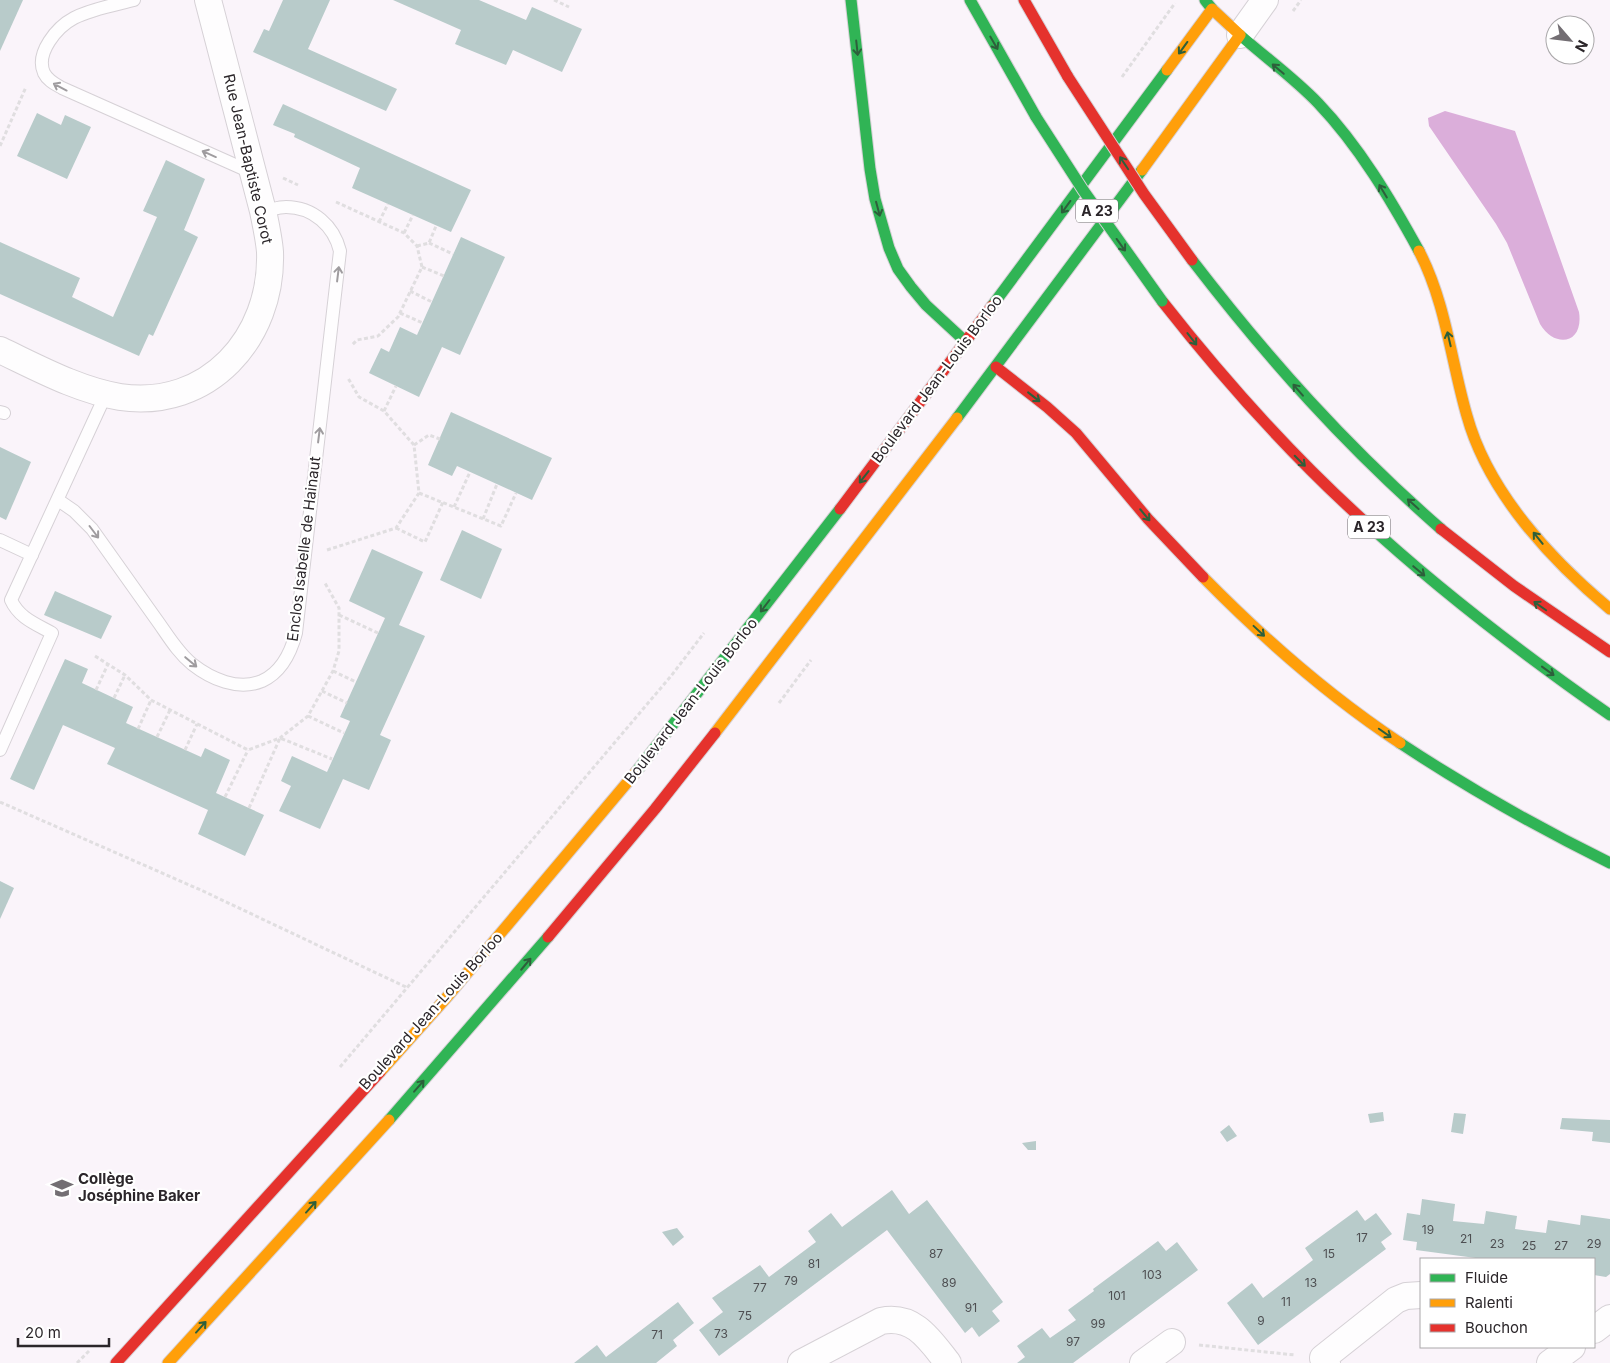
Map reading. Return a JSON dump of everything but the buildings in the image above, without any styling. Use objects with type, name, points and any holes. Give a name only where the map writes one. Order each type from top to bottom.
[{"type":"main road","points":[[851,0],[870,170],[875,199],[890,248],[898,269],[911,287],[926,305],[970,346]]},
{"type":"main road","name":"A 23","points":[[970,0],[1036,116],[1092,204],[1162,301],[1219,372],[1260,419],[1301,462],[1405,560],[1518,649],[1610,715]]},
{"type":"main road","points":[[1024,0],[1068,77],[1144,194],[1239,321],[1288,378],[1324,418],[1378,472],[1434,523],[1481,562],[1536,603],[1610,652]]},
{"type":"main road","points":[[1212,3],[1240,35],[1320,106],[1354,145],[1370,169],[1424,261],[1432,279],[1439,299],[1470,426],[1484,460],[1515,509],[1552,556],[1610,609]]},
{"type":"main road","name":"Boulevard Jean-Louis Borloo","points":[[116,1363],[447,997],[591,827],[686,709],[890,444],[970,346],[1212,3]]},
{"type":"main road","points":[[168,1363],[414,1092],[499,995],[660,804],[875,526],[992,364],[1240,35]]},
{"type":"main road","points":[[992,364],[1076,433],[1150,520],[1206,580],[1272,642],[1330,692],[1395,740],[1464,785],[1553,835],[1610,863]]},
{"type":"street","name":"Rue Jean-Baptiste Corot","points":[[0,350],[70,382],[106,394],[160,398],[190,389],[211,377],[239,351],[248,338],[264,301],[270,252],[263,211],[208,0]]},
{"type":"street","points":[[1240,35],[1265,0]]},
{"type":"street","points":[[1325,1361],[1396,1300],[1406,1296],[1420,1295]]},
{"type":"street","points":[[1595,1329],[1610,1318]]},
{"type":"street","points":[[801,1363],[881,1321],[891,1319],[902,1320],[920,1330],[929,1338],[948,1363]]},
{"type":"street","points":[[1143,1363],[1172,1342]]},
{"type":"street","points":[[1550,1363],[1571,1348]]},
{"type":"lane","points":[[134,0],[74,18],[65,24],[52,39],[43,56],[42,64],[47,78],[62,88],[253,173]]},
{"type":"lane","name":"Enclos Isabelle de Hainaut","points":[[58,500],[88,524],[181,653],[204,672],[232,684],[245,685],[257,683],[268,678],[288,657],[296,633],[340,251],[338,242],[328,225],[313,214],[286,207],[263,211]]},
{"type":"lane","points":[[0,750],[52,633],[22,617],[15,609],[11,600],[106,394]]},
{"type":"lane","points":[[0,540],[32,555]]},
{"type":"path","points":[[554,0],[569,8]]},
{"type":"path","points":[[1122,78],[1177,0]]},
{"type":"path","points":[[0,146],[30,78],[43,56]]},
{"type":"path","points":[[379,222],[388,204]]},
{"type":"path","points":[[404,232],[413,215]]},
{"type":"path","points":[[429,243],[436,226]]},
{"type":"path","points":[[416,246],[429,243],[453,254]]},
{"type":"path","points":[[422,267],[444,276]]},
{"type":"path","points":[[410,291],[432,302]]},
{"type":"path","points":[[400,313],[423,323]]},
{"type":"path","points":[[384,411],[396,386]]},
{"type":"path","points":[[414,445],[429,435],[440,439]]},
{"type":"path","points":[[454,507],[470,472]]},
{"type":"path","points":[[483,518],[497,484]]},
{"type":"path","points":[[420,493],[501,526],[516,493]]},
{"type":"path","points":[[396,528],[425,542],[443,502]]},
{"type":"path","points":[[339,615],[378,633]]},
{"type":"path","points":[[337,1071],[671,676],[708,629]]},
{"type":"path","points":[[96,690],[108,664]]},
{"type":"path","points":[[333,671],[356,682]]},
{"type":"path","points":[[114,698],[125,675]]},
{"type":"path","points":[[322,691],[347,702]]},
{"type":"path","points":[[138,729],[151,700]]},
{"type":"path","points":[[157,737],[170,710]]},
{"type":"path","points":[[308,716],[344,734]]},
{"type":"path","points":[[185,750],[197,724]]},
{"type":"path","points":[[249,808],[280,738],[332,759]]},
{"type":"path","points":[[225,797],[248,750]]},
{"type":"path","points":[[0,802],[203,891],[408,988]]},
{"type":"path","points":[[1172,1342],[1325,1361]]},
{"type":"path","points":[[77,1363],[90,1349]]},
{"type":"shaded area","points":[[1445,111],[1515,131],[1579,312],[1577,331],[1573,336],[1560,340],[1546,332],[1540,324],[1507,243],[1429,126],[1428,118]]},
{"type":"traffic: fast","points":[[851,0],[870,169],[875,199],[889,248],[898,269],[911,287],[926,305],[966,342]]},
{"type":"traffic: fast","points":[[970,0],[1036,117]]},
{"type":"traffic: fast","points":[[1205,0],[1212,9]]},
{"type":"traffic: fast","points":[[1240,35],[1299,85],[1333,120],[1361,155],[1419,251]]},
{"type":"traffic: fast","points":[[992,306],[1167,70]]},
{"type":"traffic: fast","points":[[1036,117],[1083,190],[1162,301]]},
{"type":"traffic: fast","points":[[957,418],[1142,170]]},
{"type":"traffic: fast","points":[[1192,260],[1250,333],[1310,401],[1373,466],[1441,529]]},
{"type":"traffic: fast","points":[[636,772],[840,509]]},
{"type":"traffic: fast","points":[[1363,520],[1483,622],[1610,715]]},
{"type":"traffic: fast","points":[[1400,743],[1451,776],[1503,806],[1610,863]]},
{"type":"traffic: fast","points":[[389,1120],[548,937]]},
{"type":"traffic: slow","points":[[1142,170],[1240,35],[1212,9],[1167,70]]},
{"type":"traffic: slow","points":[[1419,251],[1436,291],[1467,416],[1477,444],[1490,471],[1524,523],[1566,569],[1610,609]]},
{"type":"traffic: slow","points":[[715,733],[957,418]]},
{"type":"traffic: slow","points":[[1203,577],[1297,665],[1348,706],[1400,743]]},
{"type":"traffic: slow","points":[[380,1072],[447,997],[636,772]]},
{"type":"traffic: slow","points":[[168,1363],[389,1120]]},
{"type":"traffic: jam","points":[[1024,0],[1068,77]]},
{"type":"traffic: jam","points":[[1068,77],[1144,194],[1192,260]]},
{"type":"traffic: jam","points":[[1162,301],[1258,415],[1309,469],[1363,520]]},
{"type":"traffic: jam","points":[[840,509],[992,306]]},
{"type":"traffic: jam","points":[[996,367],[1047,407],[1076,433],[1148,519],[1203,577]]},
{"type":"traffic: jam","points":[[1441,529],[1514,586],[1610,652]]},
{"type":"traffic: jam","points":[[548,937],[655,809],[715,733]]},
{"type":"traffic: jam","points":[[116,1363],[380,1072]]},
{"type":"place","name":"Collège Joséphine Baker","points":[[62,1188]]}]
